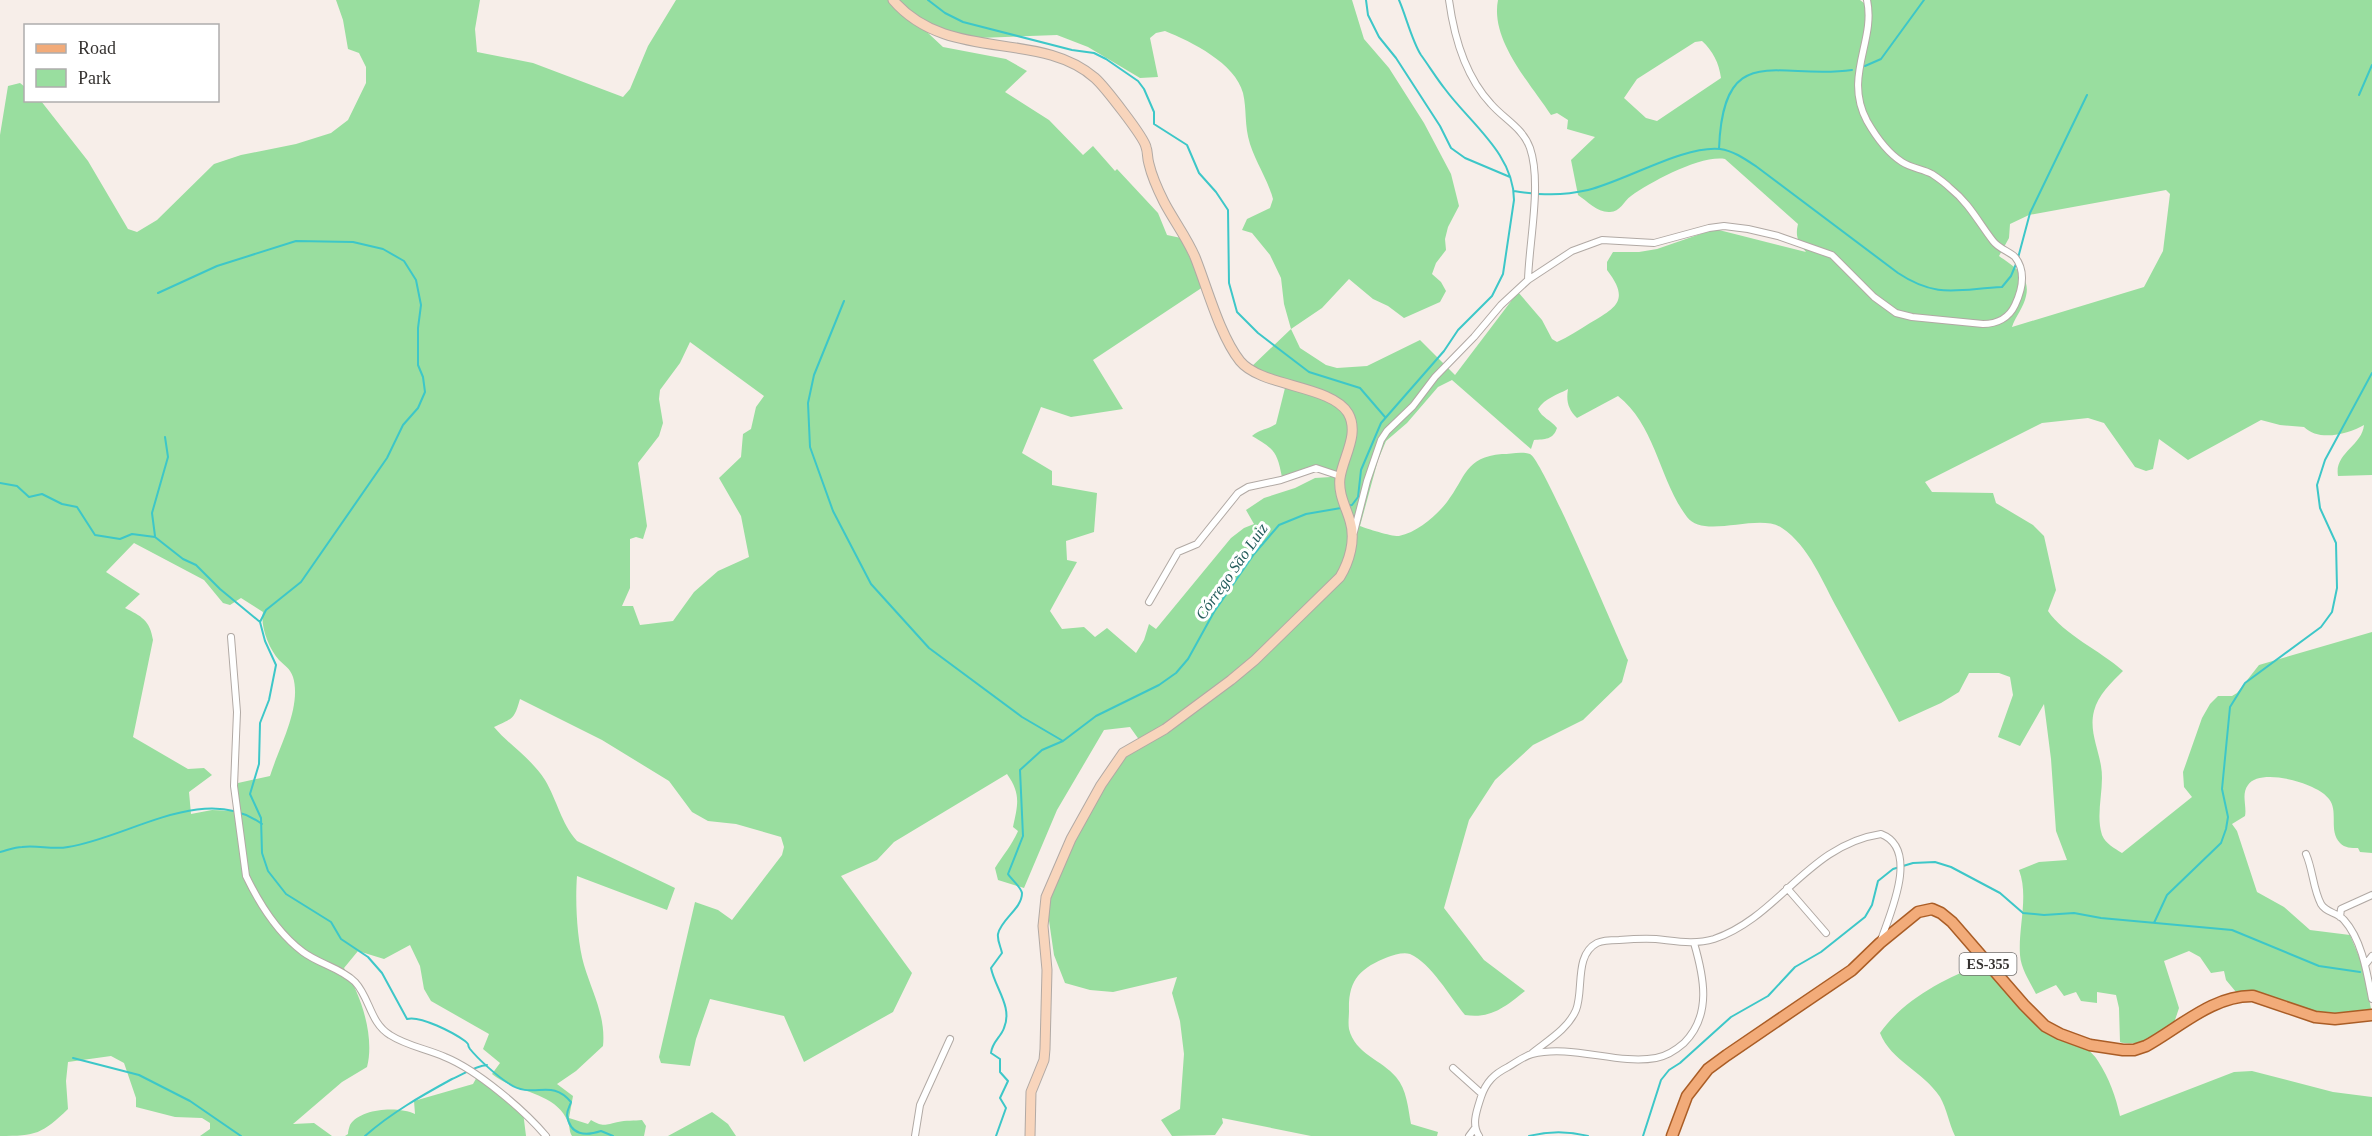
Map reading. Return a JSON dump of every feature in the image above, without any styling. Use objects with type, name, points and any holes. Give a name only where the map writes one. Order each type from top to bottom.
[{"type":"main road","name":"ES-355","points":[[1672,1136],[1687,1096],[1708,1069],[1852,970],[1918,912],[1932,909],[1941,913],[1971,943],[2037,1019],[2060,1034],[2110,1049],[2134,1050],[2146,1046],[2218,1003],[2244,996],[2253,996],[2315,1017],[2335,1020],[2372,1015]]},
{"type":"street","points":[[893,0],[917,22],[944,34],[966,41],[1065,60],[1096,79],[1144,141],[1154,180],[1194,255],[1222,327],[1238,359],[1257,373],[1335,401],[1348,412],[1354,429],[1340,476],[1341,497],[1353,535]]},
{"type":"street","points":[[1449,0],[1454,35],[1475,81],[1491,104],[1521,132],[1531,150],[1535,191],[1528,280]]},
{"type":"street","points":[[1029,1136],[1031,1092],[1046,1049],[1047,970],[1043,926],[1044,906],[1071,839],[1101,784],[1123,753],[1165,729],[1255,660],[1340,578],[1348,562],[1367,482],[1387,430],[1413,406],[1435,377],[1501,305],[1528,280],[1572,251],[1602,240],[1654,243],[1708,228],[1724,226],[1778,236],[1832,255],[1883,306],[1912,317],[1994,324],[2005,318],[2013,309],[2022,290],[2019,266],[2014,256],[2002,250],[1993,241],[1978,216],[1952,189],[1932,174],[1902,162],[1878,138],[1866,119],[1860,102],[1857,80],[1868,23],[1867,0]]},
{"type":"street","points":[[1149,602],[1178,552],[1197,544],[1238,493],[1248,487],[1281,480],[1316,468],[1340,476]]},
{"type":"street","points":[[231,636],[237,712],[234,786],[246,876],[251,886],[287,939],[304,953],[348,976],[356,983],[380,1028],[399,1040],[446,1057],[466,1068],[520,1110],[546,1136]]},
{"type":"street","points":[[1479,1136],[1474,1122],[1482,1094],[1491,1077],[1532,1054],[1571,1020],[1580,998],[1583,961],[1589,950],[1597,943],[1634,939],[1694,944],[1712,940],[1750,921],[1828,854],[1850,842],[1881,834],[1893,842],[1898,852],[1899,888],[1880,943]]},
{"type":"street","points":[[2306,854],[2321,905],[2328,912],[2340,916],[2355,939],[2365,966],[2372,999]]},
{"type":"street","points":[[1787,888],[1826,933]]},
{"type":"street","points":[[2340,916],[2341,909],[2372,895]]},
{"type":"street","points":[[1532,1054],[1569,1052],[1635,1059],[1656,1058],[1671,1053],[1691,1035],[1699,1021],[1704,981],[1694,944]]},
{"type":"street","points":[[2365,966],[2372,956]]},
{"type":"street","points":[[915,1136],[920,1105],[950,1039]]},
{"type":"street","points":[[1453,1068],[1482,1094]]},
{"type":"street","points":[[1469,1136],[1475,1128]]},
{"type":"green space","points":[[336,0],[480,0],[475,29],[477,52],[533,63],[623,97],[630,89],[648,46],[676,0],[1352,0],[1364,39],[1389,68],[1424,123],[1451,174],[1459,206],[1448,227],[1445,239],[1446,250],[1436,263],[1432,274],[1441,282],[1446,291],[1440,302],[1404,318],[1388,306],[1373,299],[1349,279],[1322,308],[1291,329],[1300,348],[1326,365],[1337,368],[1367,366],[1420,340],[1455,375],[1518,292],[1542,320],[1552,339],[1557,342],[1607,312],[1617,302],[1619,296],[1614,280],[1607,270],[1607,262],[1613,252],[1657,249],[1715,229],[1806,252],[1798,239],[1798,224],[1725,159],[1703,161],[1663,177],[1628,198],[1613,212],[1597,209],[1578,195],[1571,160],[1595,137],[1567,129],[1568,120],[1557,113],[1551,115],[1506,46],[1497,15],[1498,0],[1860,0],[1869,7],[1870,0],[2372,0],[2372,475],[2338,476],[2340,461],[2359,439],[2364,425],[2342,434],[2325,435],[2310,432],[2304,427],[2280,425],[2261,420],[2188,460],[2159,439],[2153,469],[2146,471],[2135,467],[2104,423],[2088,418],[2042,423],[1925,482],[1932,492],[1993,493],[1996,503],[2033,525],[2044,536],[2056,590],[2048,611],[2073,635],[2123,671],[2099,700],[2093,718],[2094,739],[2102,774],[2100,827],[2108,843],[2122,853],[2192,797],[2184,787],[2183,772],[2202,718],[2218,696],[2232,696],[2237,693],[2259,665],[2372,632],[2372,853],[2360,852],[2358,848],[2346,847],[2340,843],[2336,838],[2332,804],[2329,799],[2313,788],[2289,779],[2264,777],[2254,780],[2245,792],[2245,816],[2232,824],[2237,831],[2257,892],[2284,907],[2310,930],[2350,935],[2363,966],[2371,1009],[2329,1015],[2248,992],[2236,992],[2226,980],[2224,971],[2211,973],[2200,957],[2189,951],[2164,961],[2179,1008],[2175,1020],[2167,1031],[2147,1040],[2132,1043],[2120,1042],[2119,1008],[2116,995],[2097,992],[2097,1003],[2081,1001],[2076,992],[2064,996],[2056,985],[2036,994],[2024,970],[2020,955],[2023,890],[2019,870],[2039,862],[2067,860],[2056,831],[2044,704],[2020,746],[1998,737],[2013,695],[2010,677],[1999,673],[1969,673],[1959,692],[1899,722],[1808,555],[1800,545],[1782,528],[1772,524],[1706,526],[1695,523],[1687,517],[1670,487],[1641,422],[1618,396],[1577,418],[1568,405],[1568,389],[1548,399],[1538,409],[1557,428],[1551,437],[1534,440],[1531,449],[1452,380],[1438,387],[1407,423],[1386,441],[1378,460],[1360,526],[1392,535],[1406,534],[1420,527],[1438,513],[1468,470],[1480,459],[1502,454],[1530,454],[1564,515],[1628,660],[1622,682],[1583,720],[1533,745],[1495,780],[1469,820],[1444,908],[1484,960],[1525,991],[1504,1007],[1490,1013],[1465,1015],[1433,973],[1418,958],[1407,953],[1378,961],[1363,971],[1354,983],[1349,1000],[1349,1029],[1352,1038],[1363,1051],[1390,1071],[1400,1082],[1411,1124],[1438,1132],[1437,1136],[1311,1136],[1222,1118],[1223,1123],[1215,1135],[1172,1136],[1161,1120],[1180,1109],[1184,1054],[1180,1021],[1172,993],[1177,977],[1113,992],[1090,990],[1065,983],[1054,955],[1047,907],[1099,783],[1140,741],[1130,727],[1104,730],[1057,810],[1024,888],[998,880],[995,868],[1018,831],[1013,827],[1017,805],[1015,787],[1007,774],[894,842],[877,860],[841,876],[912,973],[893,1012],[804,1062],[784,1016],[710,999],[696,1039],[690,1066],[661,1063],[659,1057],[695,902],[718,910],[732,920],[782,855],[784,847],[781,837],[736,824],[708,821],[692,812],[669,781],[602,740],[520,699],[512,718],[494,727],[545,780],[567,827],[577,841],[675,888],[667,910],[577,876],[576,909],[580,944],[584,965],[598,1004],[603,1046],[576,1071],[557,1084],[573,1096],[569,1118],[588,1124],[591,1120],[604,1125],[642,1120],[646,1126],[644,1136],[572,1136],[568,1122],[554,1104],[492,1074],[500,1063],[483,1049],[489,1034],[431,1001],[424,989],[420,966],[410,945],[384,959],[358,951],[344,968],[356,990],[365,1016],[369,1043],[367,1067],[342,1082],[293,1124],[314,1123],[332,1136],[200,1136],[210,1129],[210,1123],[202,1118],[175,1117],[136,1107],[136,1098],[124,1063],[111,1056],[68,1062],[66,1081],[68,1109],[45,1129],[30,1134],[0,1136],[0,135],[8,86],[20,83],[24,86],[24,102],[42,102],[88,161],[128,229],[137,232],[157,220],[214,164],[331,133],[348,120],[366,83],[366,67],[359,53],[348,49],[343,20]],"holes":[[[1165,31],[1211,55],[1231,72],[1243,93],[1250,144],[1273,199],[1270,208],[1247,219],[1242,230],[1252,233],[1270,255],[1281,278],[1284,304],[1291,329],[1249,369],[1285,388],[1276,424],[1252,436],[1265,444],[1276,456],[1282,477],[1310,470],[1329,471],[1331,477],[1315,478],[1295,488],[1264,498],[1246,510],[1254,524],[1231,538],[1156,629],[1149,624],[1144,640],[1136,653],[1107,628],[1095,637],[1084,627],[1062,629],[1050,611],[1077,562],[1067,560],[1066,541],[1094,532],[1097,493],[1052,485],[1052,471],[1022,453],[1041,407],[1071,417],[1123,409],[1093,360],[1203,287],[1181,238],[1167,235],[1158,213],[1117,169],[1115,171],[1093,146],[1083,155],[1049,120],[1005,92],[1027,71],[1006,59],[943,47],[928,33],[952,39],[1057,35],[1088,47],[1140,78],[1158,77],[1150,38],[1156,33]],[[1702,41],[1717,62],[1721,78],[1657,121],[1646,118],[1624,98],[1637,79],[1695,42]],[[2166,190],[2170,194],[2163,251],[2144,287],[2012,327],[2025,300],[2027,289],[2020,272],[1999,256],[2009,238],[2010,224],[2029,215]],[[690,342],[764,396],[756,407],[751,429],[743,434],[741,457],[719,478],[741,516],[749,557],[718,571],[694,592],[673,621],[640,625],[633,606],[622,606],[630,588],[630,539],[636,537],[643,539],[647,526],[638,463],[659,436],[663,423],[659,399],[660,390],[680,363]],[[134,543],[204,580],[223,603],[230,605],[241,598],[263,612],[264,630],[269,644],[275,655],[292,674],[295,689],[294,701],[288,727],[270,776],[238,783],[235,811],[212,810],[191,814],[189,792],[212,775],[204,768],[188,769],[133,737],[153,640],[147,623],[125,608],[140,594],[106,572]]]},
{"type":"green space","points":[[1982,964],[2042,1029],[2086,1046],[2106,1074],[2120,1116],[2234,1072],[2252,1071],[2333,1092],[2372,1097],[2372,1136],[1955,1136],[1940,1097],[1925,1080],[1899,1059],[1885,1043],[1880,1033],[1901,1010],[1926,991]]},
{"type":"green space","points":[[478,1075],[523,1112],[526,1136],[345,1136],[348,1134],[350,1125],[362,1115],[390,1109],[415,1114],[414,1101],[473,1084]]},
{"type":"green space","points":[[712,1112],[728,1124],[736,1136],[668,1136]]},
{"type":"waterway","name":"Córrego São Luiz","points":[[928,0],[945,13],[963,22],[1072,50],[1094,53],[1138,81],[1154,112],[1154,124],[1187,145],[1199,173],[1228,210],[1229,283],[1237,312],[1258,333],[1309,372],[1360,388],[1385,417]]},
{"type":"waterway","points":[[1366,0],[1368,15],[1379,37],[1396,58],[1440,126],[1451,148],[1465,158],[1510,177]]},
{"type":"waterway","points":[[1346,506],[1352,505],[1358,497],[1361,470],[1381,423],[1444,351],[1458,330],[1492,296],[1503,274],[1514,200],[1512,183],[1499,154],[1455,102],[1421,55],[1399,0]]},
{"type":"waterway","points":[[1865,66],[1881,59],[1924,0]]},
{"type":"waterway","points":[[2359,95],[2372,65]]},
{"type":"waterway","points":[[1719,149],[1723,114],[1731,91],[1744,78],[1760,72],[1779,70],[1825,72],[1852,70]]},
{"type":"waterway","points":[[2018,258],[2030,213],[2087,95]]},
{"type":"waterway","points":[[1514,191],[1551,194],[1588,190],[1690,152],[1720,149],[1744,158],[1898,273],[1912,281],[1936,289],[1948,290],[2002,287],[2011,276],[2016,264]]},
{"type":"waterway","points":[[158,293],[217,266],[296,241],[353,242],[383,249],[404,261],[416,280],[421,305],[418,328],[418,365],[423,377],[425,392],[418,408],[403,425],[387,458],[301,582],[266,610],[260,622],[265,641],[276,665],[269,700],[260,723],[259,764],[250,794],[261,818],[262,853],[268,871],[286,894],[331,922],[341,939],[368,957],[382,973],[407,1019],[413,1018],[428,1022],[460,1038],[488,1067],[517,1088],[556,1091],[563,1095],[571,1102],[567,1115],[575,1131],[584,1134],[601,1131],[613,1136]]},
{"type":"waterway","points":[[844,301],[814,375],[808,403],[810,447],[833,511],[871,584],[929,648],[1022,717],[1063,741]]},
{"type":"waterway","points":[[2154,923],[2167,895],[2221,843],[2226,829],[2228,817],[2222,789],[2230,707],[2245,683],[2321,627],[2332,612],[2337,588],[2336,543],[2320,508],[2317,485],[2325,460],[2372,373]]},
{"type":"waterway","points":[[155,536],[152,513],[168,457],[165,437]]},
{"type":"waterway","points":[[0,483],[17,486],[29,497],[42,494],[62,504],[77,507],[95,535],[120,539],[132,534],[155,537],[183,559],[196,565],[220,589],[260,622]]},
{"type":"waterway","name":"Córrego São Luiz","points":[[996,1136],[1006,1108],[1000,1098],[1008,1081],[1000,1072],[1000,1059],[991,1053],[1004,1028],[1006,1013],[991,968],[1002,953],[998,937],[1000,929],[1019,904],[1022,893],[1008,874],[1023,836],[1020,770],[1042,750],[1063,741],[1096,716],[1159,685],[1176,673],[1188,659],[1214,612],[1254,554],[1279,525],[1306,514],[1341,508]]},
{"type":"waterway","points":[[0,852],[19,847],[57,848],[91,842],[166,816],[191,810],[216,809],[239,813],[262,824]]},
{"type":"waterway","points":[[1643,1136],[1661,1080],[1669,1070],[1680,1063],[1731,1017],[1768,996],[1795,967],[1821,952],[1865,917],[1872,905],[1878,881],[1893,869],[1913,863],[1935,862],[1951,867],[2000,893],[2023,913],[2044,915],[2074,913],[2101,918],[2232,930],[2319,966],[2360,972]]},
{"type":"waterway","points":[[73,1058],[139,1075],[190,1101],[241,1136]]},
{"type":"waterway","points":[[365,1136],[396,1112],[429,1092],[469,1070],[487,1065]]},
{"type":"waterway","name":"Córrego São Luiz","points":[[1529,1136],[1558,1132],[1588,1136]]}]
